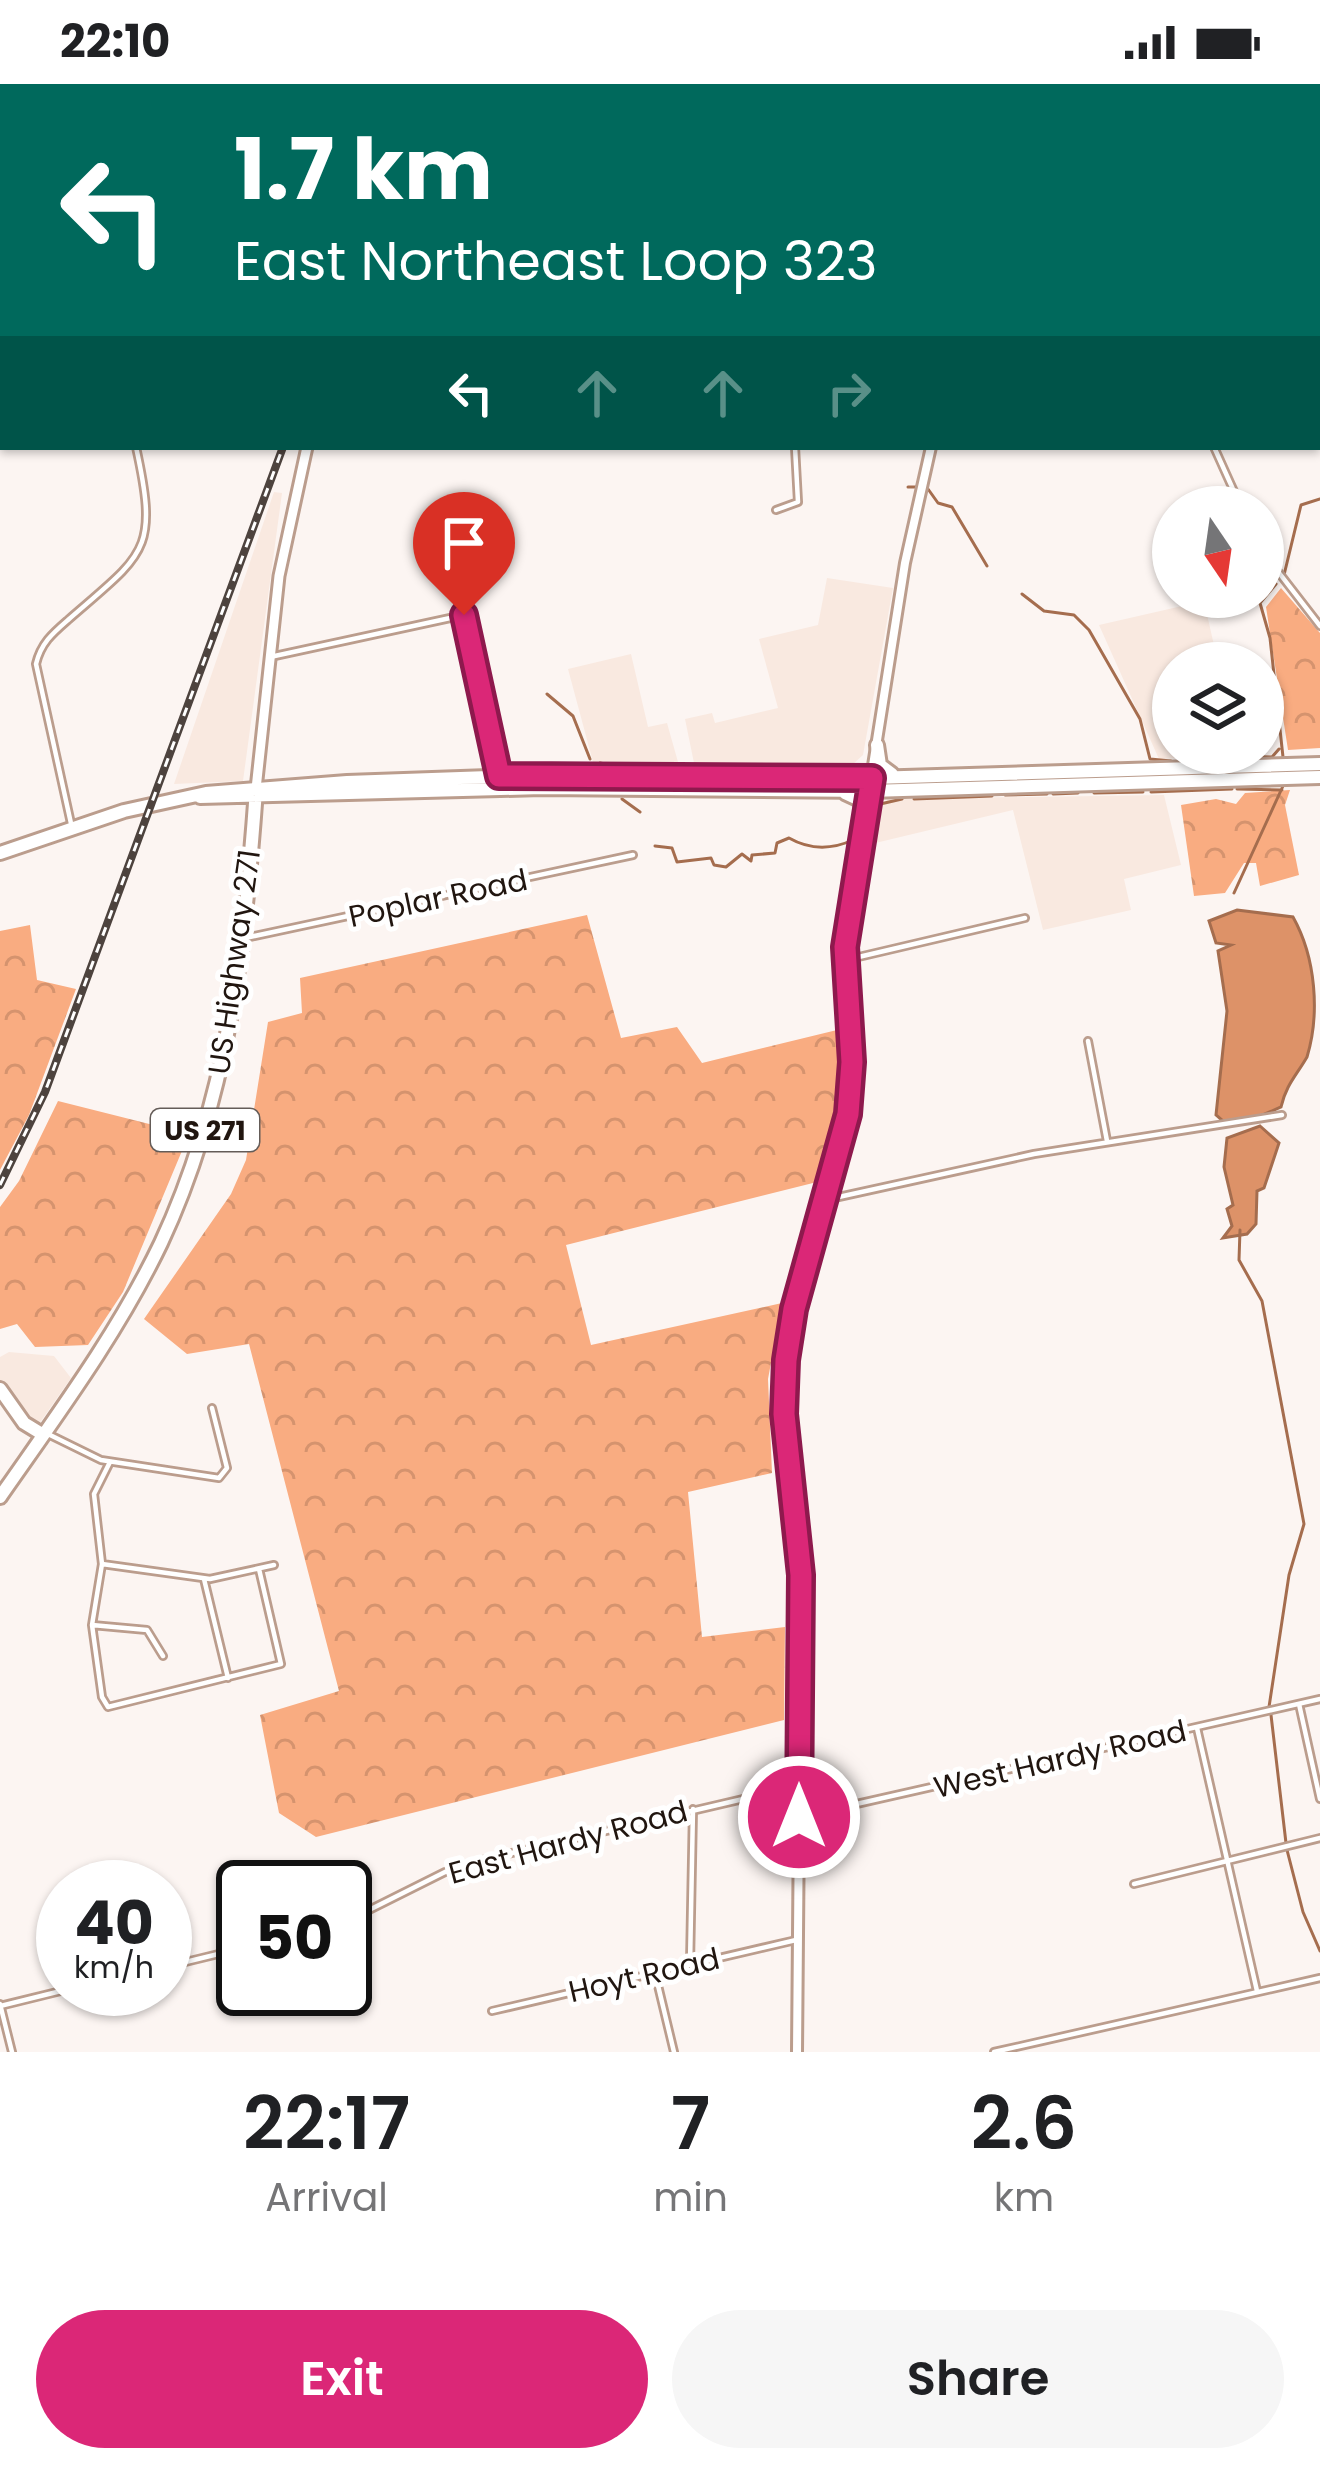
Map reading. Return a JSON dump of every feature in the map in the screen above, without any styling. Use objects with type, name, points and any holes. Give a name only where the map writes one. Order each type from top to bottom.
[{"type":"highway","points":[[877,746],[882,770],[963,781]]},
{"type":"highway","points":[[0,853],[139,807],[200,797],[542,781],[773,785],[1083,778],[1320,764]]},
{"type":"highway","points":[[1177,775],[1320,777]]},
{"type":"highway","points":[[838,791],[911,777]]},
{"type":"highway","points":[[773,785],[838,791],[860,800],[865,822]]},
{"type":"highway","name":"US Highway 271","points":[[0,1497],[141,1282],[189,1176],[224,1060],[256,794]]},
{"type":"highway","points":[[0,1389],[24,1423],[43,1434]]},
{"type":"highway","points":[[24,1423],[52,1421]]},
{"type":"highway","points":[[21,1466],[24,1423]]},
{"type":"main road","name":"US Highway 271","points":[[256,794],[282,556],[306,450]]},
{"type":"main road","points":[[797,2052],[801,1575],[785,1374],[794,1309],[852,1082],[844,960],[905,563],[930,450]]},
{"type":"street","points":[[72,828],[36,664],[46,640],[141,552],[148,512],[137,450]]},
{"type":"street","points":[[776,510],[794,506],[799,497],[795,450]]},
{"type":"street","points":[[1215,450],[1232,486]]},
{"type":"street","points":[[1284,579],[1320,626]]},
{"type":"street","points":[[270,657],[464,615],[499,782]]},
{"type":"street","name":"Poplar Road","points":[[242,939],[633,855]]},
{"type":"street","points":[[844,960],[1025,918]]},
{"type":"street","points":[[1088,1041],[1107,1141]]},
{"type":"street","points":[[825,1200],[1107,1141],[1282,1115]]},
{"type":"street","points":[[43,1434],[110,1462],[219,1478],[225,1474],[212,1408]]},
{"type":"street","points":[[110,1462],[94,1494],[102,1564],[92,1625],[101,1695],[110,1708],[280,1664],[259,1569]]},
{"type":"street","points":[[102,1564],[205,1579],[274,1564]]},
{"type":"street","points":[[205,1579],[228,1679]]},
{"type":"street","points":[[92,1625],[151,1632],[163,1656]]},
{"type":"street","name":"West Hardy Road","points":[[799,1817],[1320,1699]]},
{"type":"street","points":[[1299,1704],[1320,1799]]},
{"type":"street","points":[[1197,1728],[1258,1993]]},
{"type":"street","name":"East Hardy Road","points":[[372,1909],[465,1865],[799,1786]]},
{"type":"street","points":[[690,1964],[693,1809]]},
{"type":"street","points":[[1134,1884],[1320,1838]]},
{"type":"street","name":"Hoyt Road","points":[[492,2011],[796,1940]]},
{"type":"street","points":[[655,1973],[674,2052]]},
{"type":"street","points":[[994,2052],[1320,1978]]},
{"type":"street","points":[[12,2052],[0,2005],[36,1997]]},
{"type":"shaded area","points":[[274,492],[282,493],[243,781],[174,784]]},
{"type":"shaded area","points":[[827,578],[893,588],[863,755],[852,765],[694,763],[685,719],[712,713],[715,723],[778,708],[759,639],[818,625]]},
{"type":"shaded area","points":[[1152,613],[1152,618],[1208,618],[1213,642],[1152,642],[1152,743],[1099,625]]},
{"type":"shaded area","points":[[631,654],[648,727],[667,723],[678,762],[593,762],[568,669]]},
{"type":"shaded area","points":[[1164,795],[1181,865],[1124,879],[1131,910],[1043,930],[1013,810],[867,845],[872,813],[888,799]]},
{"type":"shaded area","points":[[1237,910],[1293,917],[1311,968],[1314,1023],[1307,1057],[1281,1107],[1258,1117],[1224,1122],[1216,1115],[1227,1011],[1218,951],[1231,945],[1216,943],[1209,921]]},
{"type":"shaded area","points":[[1260,1126],[1279,1143],[1264,1188],[1257,1191],[1256,1224],[1247,1234],[1223,1238],[1232,1226],[1227,1209],[1233,1205],[1224,1167],[1227,1138]]},
{"type":"shaded area","points":[[9,1352],[54,1356],[71,1378],[39,1424],[33,1424],[0,1383],[0,1357]]},
{"type":"green space","points":[[1284,591],[1320,633],[1320,748],[1288,750],[1284,642],[1271,642],[1268,618],[1284,618]]},
{"type":"green space","points":[[1290,790],[1285,805],[1299,875],[1260,886],[1256,863],[1244,863],[1225,893],[1194,896],[1181,805],[1216,799],[1236,804],[1245,793]]},
{"type":"green space","points":[[587,915],[621,1038],[677,1027],[702,1063],[837,1030],[840,1098],[821,1181],[566,1245],[591,1345],[782,1303],[768,1379],[772,1473],[688,1492],[702,1637],[785,1627],[784,1720],[316,1837],[279,1813],[260,1715],[339,1691],[249,1344],[187,1354],[144,1319],[231,1194],[246,1160],[268,1022],[302,1013],[300,978]]},
{"type":"green space","points":[[30,925],[37,980],[76,989],[29,1115],[0,1170],[0,931]]},
{"type":"green space","points":[[58,1101],[189,1134],[123,1292],[88,1345],[35,1347],[17,1324],[0,1329],[0,1207],[19,1181]]},
{"type":"waterway","points":[[908,487],[917,487]]},
{"type":"waterway","points":[[928,489],[938,503],[952,507],[987,566]]},
{"type":"waterway","points":[[1284,575],[1301,505],[1320,499]]},
{"type":"waterway","points":[[1022,594],[1044,611],[1074,615],[1089,630],[1140,719],[1152,759]]},
{"type":"waterway","points":[[1264,618],[1270,642]]},
{"type":"waterway","points":[[547,694],[573,716],[590,759]]},
{"type":"waterway","points":[[600,763],[620,767]]},
{"type":"waterway","points":[[1234,893],[1283,786]]},
{"type":"waterway","points":[[1151,792],[1232,789]]},
{"type":"waterway","points":[[1237,789],[1282,790]]},
{"type":"waterway","points":[[1094,793],[1143,792]]},
{"type":"waterway","points":[[1053,794],[1078,793]]},
{"type":"waterway","points":[[1005,795],[1047,794]]},
{"type":"waterway","points":[[914,799],[992,796]]},
{"type":"waterway","points":[[622,799],[640,812]]},
{"type":"waterway","points":[[876,805],[902,799]]},
{"type":"waterway","points":[[655,846],[672,848],[677,862],[711,858],[714,865],[726,867],[742,854],[751,861],[752,855],[775,853],[777,843],[789,838],[821,847],[853,840],[857,812]]},
{"type":"waterway","points":[[1240,1230],[1239,1260],[1262,1301],[1304,1524],[1289,1575],[1269,1707]]},
{"type":"waterway","points":[[1271,1715],[1286,1843]]},
{"type":"waterway","points":[[1287,1850],[1303,1912],[1320,1951]]},
{"type":"railway","points":[[0,1185],[45,1092],[282,450]]},
{"type":"route","points":[[464,615],[499,776],[872,778],[845,947],[852,1062],[848,1114],[794,1309],[786,1360],[784,1414],[801,1575],[799,1817]]}]
